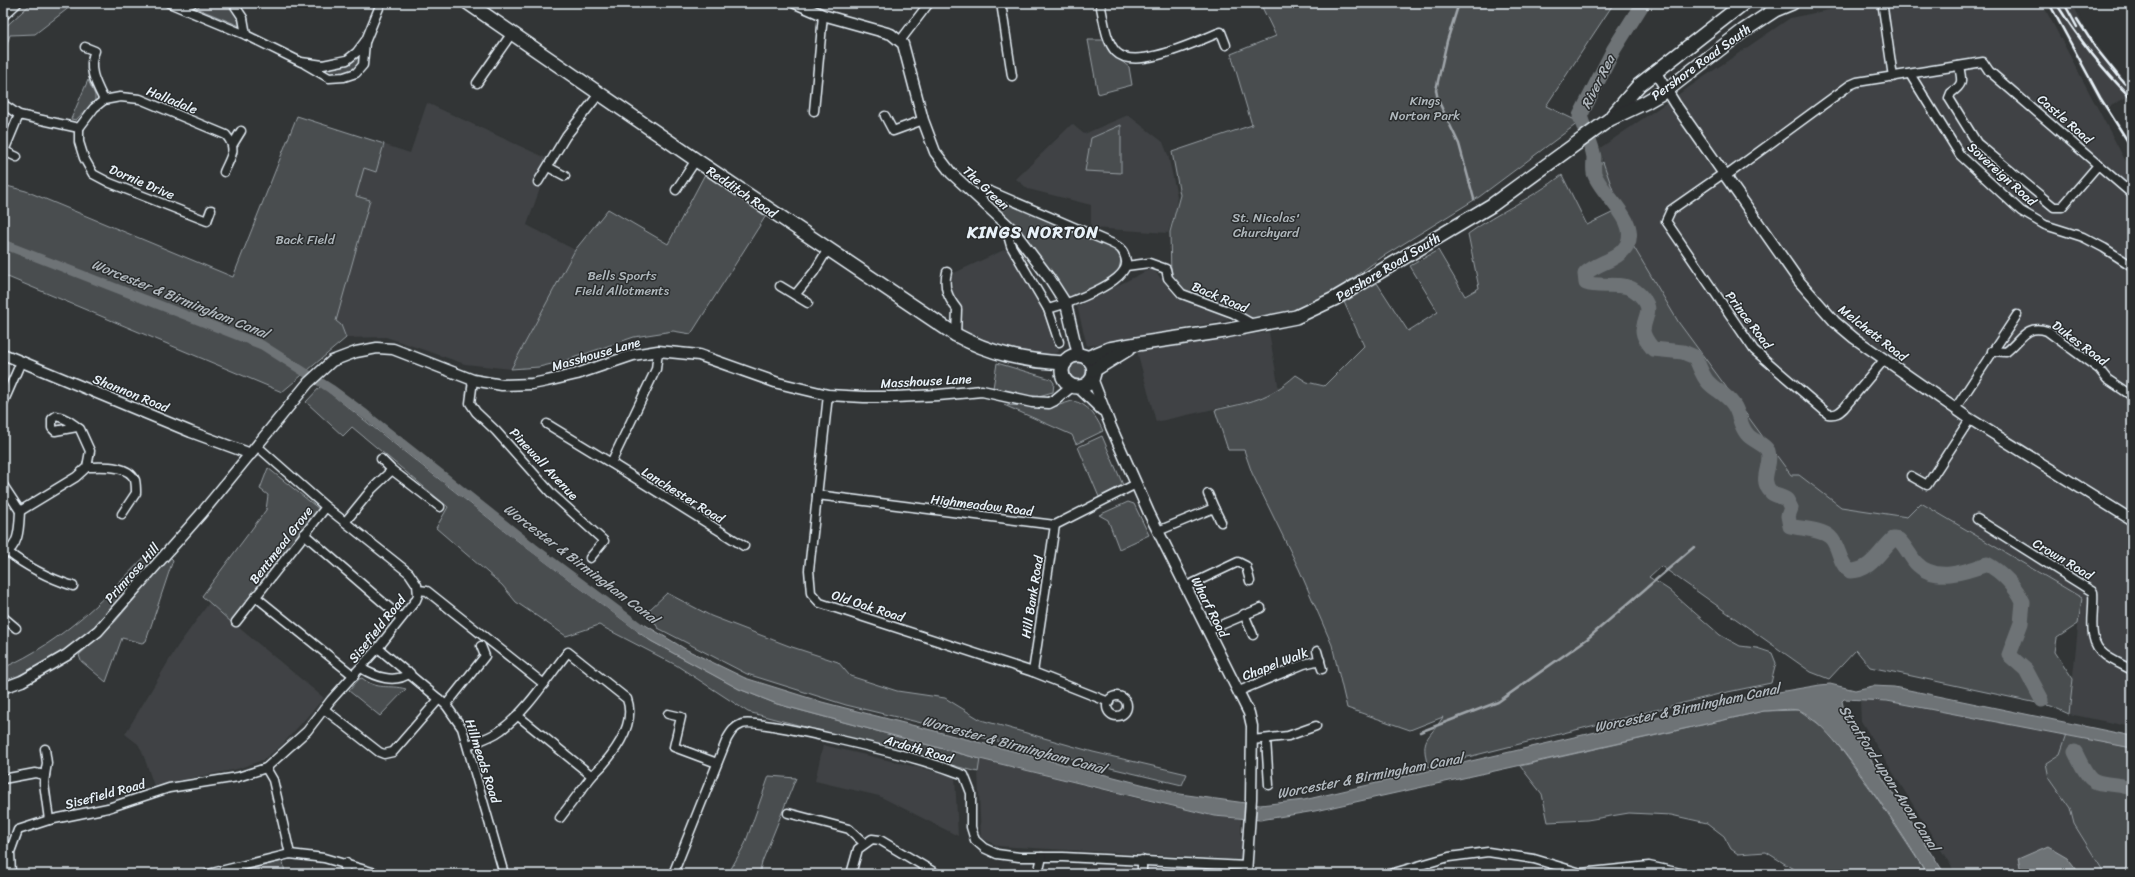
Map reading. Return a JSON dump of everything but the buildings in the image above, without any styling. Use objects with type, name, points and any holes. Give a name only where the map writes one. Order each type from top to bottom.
[{"type":"highway","name":"Redditch Road","points":[[468,3],[696,160],[956,335],[973,344],[1002,355],[1027,361],[1065,363]]},
{"type":"highway","name":"Pershore Road South","points":[[1610,119],[1639,85],[1744,3]]},
{"type":"highway","name":"Pershore Road South","points":[[1083,357],[1108,349],[1255,326],[1296,317],[1334,299],[1492,205],[1595,129],[1610,119],[1667,90],[1743,31],[1775,10],[1792,3]]},
{"type":"highway","name":"Pershore Road South","points":[[1093,374],[1136,344]]},
{"type":"highway","points":[[1083,357],[1093,374],[1086,385],[1071,384],[1063,368],[1065,363],[1068,359],[1083,357]]},
{"type":"highway","name":"Redditch Road","points":[[1027,361],[1071,384]]},
{"type":"street","points":[[3,15],[16,3]]},
{"type":"street","points":[[170,3],[246,35],[329,78],[344,77],[356,73],[363,65],[366,40]]},
{"type":"street","points":[[178,6],[192,3]]},
{"type":"street","points":[[233,3],[243,18],[246,35]]},
{"type":"street","points":[[300,62],[322,65],[347,60],[357,52],[366,40],[381,3]]},
{"type":"street","points":[[795,3],[809,5],[823,15],[891,34],[900,41],[929,3]]},
{"type":"street","points":[[1001,3],[1012,76]]},
{"type":"street","points":[[1100,3],[1108,41],[1116,53],[1125,59],[1144,60],[1221,32],[1226,45]]},
{"type":"street","points":[[1883,8],[1893,77]]},
{"type":"street","points":[[814,111],[823,15]]},
{"type":"street","points":[[478,82],[512,33]]},
{"type":"street","name":"The Green","points":[[900,41],[906,49],[908,67],[931,144],[951,173],[1013,230],[1050,279],[1066,304],[1083,357]]},
{"type":"street","points":[[3,104],[19,115],[79,128],[94,108],[104,100],[93,77],[92,59],[95,51],[85,47]]},
{"type":"street","name":"Castle Road","points":[[1959,66],[1983,62],[1989,71],[2099,164],[2132,194]]},
{"type":"street","points":[[1725,175],[1847,87],[1857,82],[1959,66],[1961,84],[1960,87],[1950,93],[1950,98],[1977,143],[2054,207],[2062,207],[2099,164]]},
{"type":"street","name":"Melchett Road","points":[[1656,73],[1725,175],[1817,304],[1854,338],[1955,409],[2132,520]]},
{"type":"street","name":"Sovereign Road","points":[[1910,74],[1960,155],[2021,211],[2045,226],[2083,237],[2104,248],[2132,266]]},
{"type":"street","points":[[538,182],[566,136],[599,94]]},
{"type":"street","name":"Halladale","points":[[104,100],[120,97],[140,99],[226,135],[233,144]]},
{"type":"street","points":[[17,157],[3,152],[19,115]]},
{"type":"street","points":[[885,116],[893,131],[923,120]]},
{"type":"street","name":"Dornie Drive","points":[[79,128],[80,142],[84,158],[93,174],[110,183],[207,221],[211,210]]},
{"type":"street","points":[[224,172],[233,149],[233,144],[242,131]]},
{"type":"street","points":[[676,190],[696,160]]},
{"type":"street","points":[[548,166],[566,176]]},
{"type":"street","name":"Prince Road","points":[[1725,175],[1671,210],[1666,221],[1759,356],[1828,414],[1832,415],[1838,414],[1844,408],[1884,360]]},
{"type":"street","points":[[976,195],[990,191],[1120,247],[1125,254],[1126,266],[1122,274],[1098,289],[1066,304],[1048,309]]},
{"type":"street","points":[[1013,230],[1009,239],[1011,246],[1048,309],[1059,342]]},
{"type":"street","points":[[795,295],[814,272],[828,249]]},
{"type":"street","name":"Back Road","points":[[1126,266],[1149,263],[1166,269],[1168,278],[1182,294],[1233,313],[1255,326]]},
{"type":"street","points":[[947,272],[945,287],[948,298],[957,309],[956,335]]},
{"type":"street","points":[[780,286],[808,303]]},
{"type":"street","points":[[1955,409],[2017,315]]},
{"type":"street","name":"Dukes Road","points":[[1992,351],[2006,352],[2028,330],[2038,328],[2048,331],[2099,369],[2107,380],[2132,396]]},
{"type":"street","name":"Masshouse Lane","points":[[257,446],[308,383],[332,361],[356,352],[386,348],[404,352],[473,380],[502,385],[532,384],[577,374],[633,355],[658,351],[699,356],[778,383],[828,395],[864,397],[938,396],[982,391],[1032,402],[1049,403],[1055,400],[1071,384]]},
{"type":"street","points":[[611,463],[656,369],[658,351]]},
{"type":"street","name":"Shannon Road","points":[[3,354],[191,432],[250,454]]},
{"type":"street","points":[[3,403],[21,362]]},
{"type":"street","name":"Wharf Road","points":[[1093,374],[1105,413],[1136,484],[1185,587],[1250,713],[1252,740],[1251,799],[1246,870]]},
{"type":"street","name":"Pinewall Avenue","points":[[473,380],[470,402],[476,412],[496,431],[552,494],[604,541],[590,558]]},
{"type":"street","name":"Wharf Road","points":[[1071,384],[1105,413]]},
{"type":"street","name":"Old Oak Road","points":[[828,395],[809,578],[811,594],[820,603],[1033,672],[1109,702]]},
{"type":"street","points":[[1911,476],[1927,485],[1970,419]]},
{"type":"street","name":"Lanchester Road","points":[[547,424],[744,546]]},
{"type":"street","points":[[20,510],[76,477],[87,467],[90,451],[77,427]]},
{"type":"street","name":"Primrose Hill","points":[[3,688],[22,681],[68,655],[98,631],[201,514],[257,446]]},
{"type":"street","name":"Sisefield Road","points":[[11,874],[10,852],[15,834],[18,830],[49,820],[108,808],[169,788],[238,777],[266,768],[307,731],[324,709],[378,648],[416,600],[418,590],[417,585],[409,573],[346,521],[326,507],[257,446]]},
{"type":"street","points":[[381,459],[392,470],[440,507]]},
{"type":"street","points":[[87,467],[111,467],[126,471],[134,480],[136,493],[122,514]]},
{"type":"street","points":[[346,521],[372,489],[392,470]]},
{"type":"street","points":[[1055,525],[1136,484]]},
{"type":"street","points":[[3,485],[20,510],[19,534],[5,553],[47,577],[73,586]]},
{"type":"street","points":[[1208,494],[1221,522]]},
{"type":"street","name":"Highmeadow Road","points":[[817,495],[1055,525]]},
{"type":"street","name":"Bentmead Grove","points":[[236,622],[326,507]]},
{"type":"street","points":[[1158,531],[1214,508]]},
{"type":"street","name":"Crown Road","points":[[1977,519],[2094,592],[2092,631],[2094,645],[2104,655],[2132,670]]},
{"type":"street","name":"Hill Bank Road","points":[[1033,672],[1055,525]]},
{"type":"street","points":[[304,534],[401,618]]},
{"type":"street","points":[[1185,587],[1238,562],[1246,566],[1250,581]]},
{"type":"street","points":[[418,590],[427,591],[544,684]]},
{"type":"street","name":"Bentmead Grove","points":[[256,598],[354,676]]},
{"type":"street","points":[[1207,631],[1261,608]]},
{"type":"street","points":[[1244,614],[1253,635]]},
{"type":"street","points":[[3,617],[16,628]]},
{"type":"street","points":[[446,705],[485,656],[481,646]]},
{"type":"street","name":"Hillmeads Road","points":[[378,648],[410,673],[446,705],[462,728],[504,874]]},
{"type":"street","name":"Chapel Walk","points":[[1317,651],[1322,669]]},
{"type":"street","points":[[468,745],[492,736],[502,730],[544,684],[568,652],[627,699],[630,706],[626,728],[617,748],[592,776],[560,818]]},
{"type":"street","name":"Chapel Walk","points":[[1239,691],[1304,664],[1320,660]]},
{"type":"street","points":[[361,668],[373,676],[387,679],[405,677],[410,673]]},
{"type":"street","points":[[324,709],[379,752],[384,754],[394,752],[439,699]]},
{"type":"street","points":[[668,714],[681,717],[674,748],[717,763]]},
{"type":"street","points":[[517,715],[592,776]]},
{"type":"street","name":"Ardath Road","points":[[673,874],[717,763],[733,729],[742,724],[753,723],[783,728],[928,762],[964,775],[971,793],[971,827],[975,840],[984,848],[997,854],[1019,857],[1142,860],[1246,870]]},
{"type":"street","points":[[1252,740],[1288,736],[1316,726]]},
{"type":"street","points":[[1266,739],[1269,785]]},
{"type":"street","points":[[45,749],[47,763],[44,783],[49,820]]},
{"type":"street","points":[[266,768],[273,780],[290,854]]},
{"type":"street","points":[[3,780],[34,774],[45,776]]},
{"type":"street","points":[[788,813],[849,829],[864,843]]},
{"type":"street","points":[[851,874],[858,849],[864,843],[872,839],[880,840],[937,874]]},
{"type":"street","points":[[1390,874],[1449,857],[1488,852],[1534,859],[1581,873],[1649,866],[1685,874]]},
{"type":"street","points":[[208,874],[290,854],[346,863],[379,874]]},
{"type":"street","points":[[1038,874],[1042,857]]},
{"type":"street","points":[[1142,860],[1142,874]]},
{"type":"street","points":[[344,874],[346,863]]},
{"type":"shaded area","points":[[1862,3],[2042,3],[2124,158],[2132,169],[2132,727],[2069,714],[2081,598],[1921,503],[1907,517],[1841,507],[1799,475],[1791,475],[1679,323],[1632,244],[1603,162],[1600,148],[1790,18]]},
{"type":"shaded area","points":[[2047,3],[2072,3],[2085,28],[2110,63],[2132,88],[2132,94],[2104,110]]},
{"type":"shaded area","points":[[427,103],[546,158],[534,179],[542,183],[527,225],[575,250],[511,369],[465,364],[386,337],[346,338],[340,325],[306,296],[297,116],[410,153]]},
{"type":"shaded area","points":[[1128,115],[1163,142],[1168,155],[1177,196],[1176,209],[1168,233],[1091,228],[1091,205],[1028,189],[1016,179],[1072,124],[1084,134]]},
{"type":"shaded area","points":[[1008,248],[1048,315],[1059,352],[1044,357],[1025,354],[986,343],[960,333],[953,297],[952,274]]},
{"type":"shaded area","points":[[1152,268],[1173,292],[1226,315],[1229,320],[1087,346],[1077,306]]},
{"type":"shaded area","points":[[1269,332],[1279,390],[1259,399],[1156,422],[1137,351]]},
{"type":"shaded area","points":[[209,603],[324,698],[281,746],[263,760],[237,769],[154,786],[142,751],[138,744],[125,734],[177,647]]},
{"type":"shaded area","points":[[642,623],[687,650],[745,678],[822,702],[1180,794],[1260,805],[1304,800],[1737,699],[1830,684],[1855,690],[1873,686],[1894,687],[2132,736],[2132,748],[1887,701],[1844,699],[1842,701],[1847,723],[1945,874],[1927,874],[1886,810],[1829,734],[1812,718],[1794,709],[1764,711],[1315,811],[1260,820],[1214,816],[980,759],[777,704],[739,689],[651,641],[638,632]]},
{"type":"shaded area","points":[[1872,699],[2067,734],[2060,754],[2046,763],[2049,778],[2070,808],[2074,824],[2105,874],[1956,874],[1861,721],[1860,700]]},
{"type":"shaded area","points":[[823,745],[955,776],[958,836],[879,796],[815,781]]},
{"type":"shaded area","points":[[980,759],[1147,801],[1214,816],[1241,819],[1241,860],[998,846],[981,838],[978,772]]},
{"type":"shaded area","points":[[2048,846],[2067,857],[2080,874],[2013,874],[2021,871],[2018,859]]},
{"type":"shaded area","points":[[1088,867],[1157,867],[1156,874],[1087,874]]},
{"type":"green space","points":[[32,3],[75,3],[35,34],[10,35],[3,57],[3,29]]},
{"type":"green space","points":[[204,3],[229,4],[237,16],[240,26],[196,8]]},
{"type":"green space","points":[[1260,3],[1614,3],[1546,106],[1578,123],[1479,197],[1382,257],[1331,294],[1302,309],[1255,324],[1233,308],[1182,290],[1171,275],[1170,232],[1180,195],[1172,152],[1252,125],[1231,54],[1276,36]]},
{"type":"green space","points":[[366,40],[363,65],[344,77],[315,71],[323,65],[347,60]]},
{"type":"green space","points":[[1088,40],[1106,40],[1111,53],[1129,67],[1132,85],[1098,94]]},
{"type":"green space","points":[[88,80],[95,95],[95,100],[76,120],[71,119]]},
{"type":"green space","name":"Back Field","points":[[297,116],[384,144],[376,172],[364,168],[356,196],[370,200],[336,321],[341,325],[346,338],[282,392],[3,275],[3,185],[26,191],[233,277]]},
{"type":"green space","points":[[1121,125],[1121,173],[1085,171],[1091,138]]},
{"type":"green space","points":[[1603,162],[1632,244],[1679,323],[1791,475],[1799,475],[1841,507],[1907,517],[1921,503],[2082,598],[2078,624],[2057,638],[2055,652],[2073,679],[2069,714],[2051,706],[1870,667],[1856,650],[1829,679],[1811,672],[1661,566],[1649,577],[1669,590],[1720,635],[1740,646],[1757,648],[1772,653],[1776,663],[1771,683],[1723,693],[1428,767],[1425,744],[1443,717],[1410,730],[1347,708],[1332,645],[1299,569],[1252,473],[1244,450],[1228,450],[1215,410],[1258,399],[1276,390],[1296,375],[1307,382],[1324,386],[1364,346],[1344,302],[1377,283],[1408,331],[1438,312],[1410,266],[1438,250],[1465,296],[1479,288],[1468,234],[1539,191],[1562,175],[1587,225],[1616,211],[1602,197],[1589,172]]},
{"type":"green space","name":"Bells Sports Field Allotments","points":[[705,174],[767,214],[691,334],[673,331],[634,337],[564,361],[539,367],[511,369],[575,250],[608,209],[668,244]]},
{"type":"green space","points":[[1001,199],[1071,231],[1116,249],[1122,255],[1118,273],[1093,288],[1068,298],[1043,261],[1015,225],[994,205]]},
{"type":"green space","points":[[997,363],[1051,379],[1054,383],[1053,392],[1035,397],[993,388]]},
{"type":"green space","points":[[1078,363],[1084,365],[1086,371],[1084,377],[1078,379],[1072,377],[1070,371],[1072,365]]},
{"type":"green space","points":[[321,386],[523,545],[651,641],[739,689],[777,704],[980,759],[978,772],[748,712],[676,665],[599,625],[566,636],[516,602],[502,585],[436,528],[448,507],[352,427],[343,436],[306,402]]},
{"type":"green space","points":[[1072,401],[1078,402],[1087,408],[1095,416],[1103,431],[1076,444],[1072,435],[1004,405],[1053,407]]},
{"type":"green space","points":[[1102,436],[1123,485],[1099,497],[1078,447]]},
{"type":"green space","points":[[268,468],[319,509],[231,622],[202,596],[266,510],[268,495],[260,489]]},
{"type":"green space","points":[[1128,502],[1134,504],[1149,535],[1119,549],[1108,520],[1099,515]]},
{"type":"green space","points":[[152,549],[159,555],[112,610],[91,631],[71,647],[53,658],[33,669],[3,682],[3,668],[25,657],[65,631],[118,584]]},
{"type":"green space","points":[[170,557],[173,560],[146,641],[142,643],[122,638],[106,682],[81,661],[79,655],[115,622]]},
{"type":"green space","points":[[667,593],[711,616],[789,646],[838,662],[850,676],[897,691],[945,698],[981,720],[1093,752],[1187,774],[1182,785],[846,705],[747,674],[658,628],[648,611]]},
{"type":"green space","points":[[362,678],[378,686],[406,689],[380,716],[349,691],[359,679]]},
{"type":"green space","points":[[1799,710],[1827,730],[1877,798],[1927,874],[1801,874],[1766,852],[1738,854],[1731,849],[1724,836],[1707,823],[1671,815],[1629,813],[1587,820],[1548,822],[1542,794],[1520,766],[1764,711]]},
{"type":"green space","points":[[2067,734],[2132,748],[2132,874],[2105,874],[2074,824],[2070,808],[2049,778],[2046,763],[2060,754]]},
{"type":"green space","points":[[769,776],[796,778],[762,862],[759,874],[728,874],[745,844]]},
{"type":"green space","points":[[283,861],[285,874],[242,874],[241,871]]},
{"type":"waterway","points":[[1459,3],[1447,41],[1436,90],[1438,100],[1459,144],[1474,199]]},
{"type":"waterway","name":"River Rea","points":[[1643,3],[1614,49],[1580,116],[1593,152],[1594,173],[1604,190],[1624,217],[1630,236],[1627,245],[1618,255],[1585,274],[1586,283],[1592,285],[1627,287],[1633,289],[1644,299],[1647,304],[1648,312],[1643,333],[1653,349],[1683,352],[1695,357],[1706,380],[1727,397],[1733,404],[1742,427],[1747,434],[1764,446],[1768,451],[1769,461],[1766,477],[1767,487],[1772,493],[1787,500],[1791,508],[1788,516],[1790,526],[1826,534],[1836,545],[1843,564],[1850,571],[1864,568],[1874,560],[1893,539],[1899,540],[1916,563],[1932,573],[1950,574],[1987,564],[1993,567],[2008,580],[2017,591],[2023,602],[2021,623],[2009,655],[2026,670],[2042,700]]},
{"type":"waterway","name":"Worcester & Birmingham Canal","points":[[3,244],[262,345],[331,389],[365,414],[534,548],[649,634]]},
{"type":"waterway","points":[[1420,732],[1498,702],[1587,639],[1694,547]]},
{"type":"waterway","name":"River Rea","points":[[2075,752],[2087,774],[2092,779],[2097,782],[2132,788]]},
{"type":"railway","points":[[2049,3],[2101,99],[2132,148]]},
{"type":"railway","points":[[2056,3],[2091,53],[2132,99]]},
{"type":"railway","points":[[2064,3],[2077,27]]},
{"type":"railway","points":[[2077,19],[2095,47],[2124,83]]},
{"type":"district","name":"KINGS NORTON","points":[[1033,232]]},
{"type":"park label","name":"Kings Norton Park","points":[[1425,108]]},
{"type":"park label","name":"St. Nicolas' Churchyard","points":[[1266,224]]},
{"type":"water label","name":"Stratford-upon-Avon Canal","points":[[1889,778]]}]
